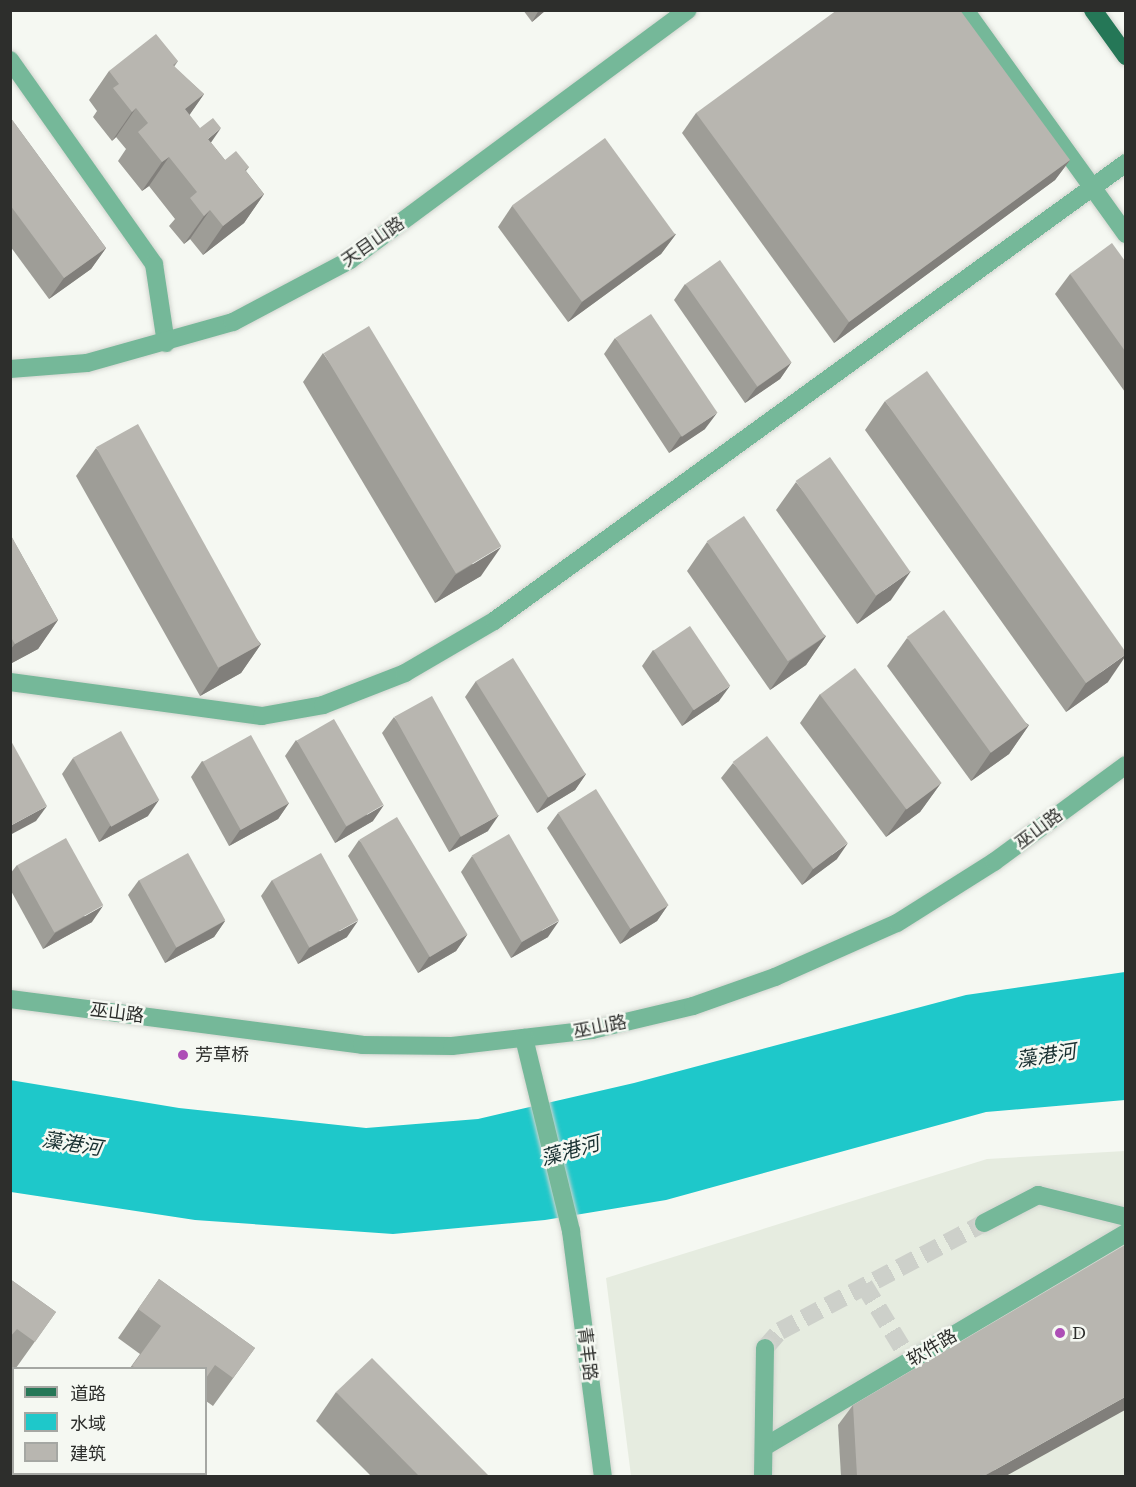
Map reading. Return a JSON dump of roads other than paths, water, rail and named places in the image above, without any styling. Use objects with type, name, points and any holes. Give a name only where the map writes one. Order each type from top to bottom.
[{"type":"main road","points":[[1093,10],[1125,56]]},
{"type":"street","name":"天目山路","points":[[10,369],[87,363],[166,343],[233,322],[350,260],[687,10]]},
{"type":"street","points":[[965,10],[1125,234]]},
{"type":"street","points":[[10,60],[154,264],[166,343]]},
{"type":"street","points":[[10,682],[262,716],[323,705],[405,673],[494,621],[1125,163]]},
{"type":"street","name":"巫山路","points":[[10,999],[362,1045],[452,1046],[592,1030],[693,1006],[776,977],[897,923],[994,862],[1125,765]]},
{"type":"street","name":"青丰路","points":[[524,1038],[571,1231],[603,1476]]},
{"type":"street","points":[[984,1223],[1038,1195],[1125,1217]]},
{"type":"street","name":"软件路","points":[[764,1447],[1125,1233]]},
{"type":"street","points":[[763,1476],[765,1348]]},
{"type":"water","name":"藻港河","points":[[1125,972],[1125,1100],[986,1112],[666,1200],[545,1220],[393,1234],[195,1220],[11,1192],[10,1080],[179,1108],[366,1128],[478,1119],[634,1083],[966,995]]},
{"type":"tunnel","points":[[765,1348],[780,1331],[984,1223]]},
{"type":"tunnel","points":[[864,1285],[917,1372]]},
{"type":"place","name":"芳草桥","points":[[183,1055]]},
{"type":"place","name":"D","points":[[1060,1333]]}]
